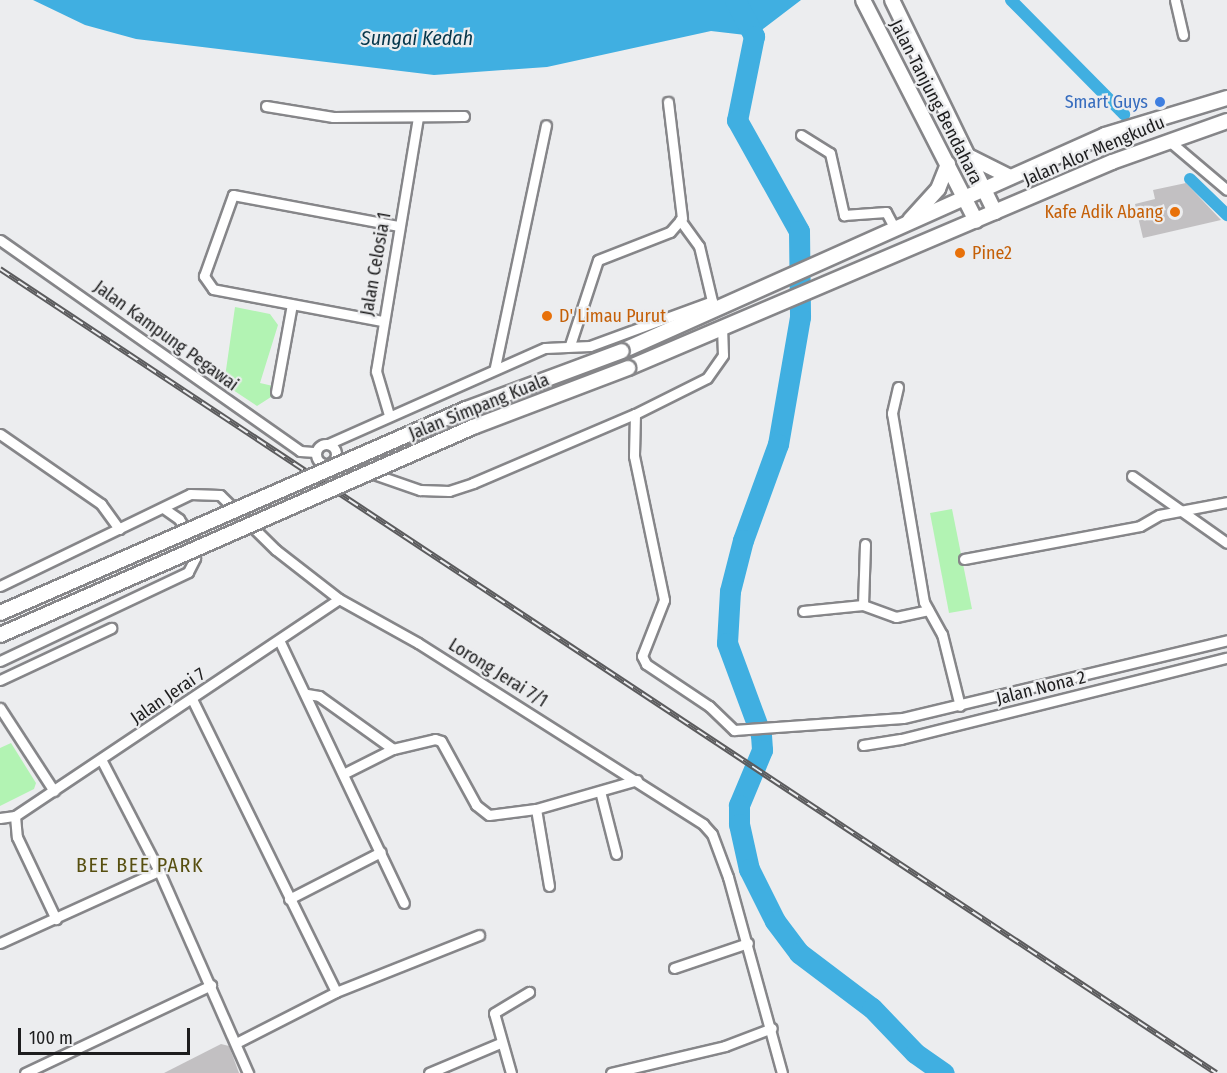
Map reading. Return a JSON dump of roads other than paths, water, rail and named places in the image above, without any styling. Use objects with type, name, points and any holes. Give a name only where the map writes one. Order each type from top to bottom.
[{"type":"main road","name":"Jalan Tanjung Bendahara","points":[[863,0],[976,221]]},
{"type":"main road","name":"Jalan Tanjung Bendahara","points":[[892,0],[995,212]]},
{"type":"main road","name":"Jalan Alor Mengkudu","points":[[964,198],[1154,117],[1227,98]]},
{"type":"main road","name":"Jalan Alor Mengkudu","points":[[976,221],[1168,140],[1227,121]]},
{"type":"main road","points":[[966,155],[991,172],[1010,177]]},
{"type":"main road","points":[[901,226],[938,189],[948,164]]},
{"type":"main road","name":"Jalan Simpang Kuala","points":[[0,614],[466,409],[622,351],[716,304],[777,282],[964,198]]},
{"type":"main road","name":"Jalan Simpang Kuala","points":[[0,635],[473,427],[628,368],[976,221]]},
{"type":"street","points":[[1175,0],[1183,35]]},
{"type":"street","points":[[316,452],[328,444],[495,367],[545,348],[598,344],[716,304],[699,246],[680,220],[668,102]]},
{"type":"street","points":[[266,106],[333,117],[464,116]]},
{"type":"street","name":"Jalan Celosia 1","points":[[389,416],[376,371],[382,321],[418,118]]},
{"type":"street","points":[[495,367],[546,125]]},
{"type":"street","points":[[801,135],[830,153],[844,216],[886,212],[901,226]]},
{"type":"street","points":[[1168,140],[1227,190]]},
{"type":"street","points":[[382,321],[213,288],[205,281],[233,195],[399,226]]},
{"type":"street","points":[[570,345],[597,261],[670,232],[680,220]]},
{"type":"street","name":"Jalan Kampung Pegawai","points":[[0,240],[300,451],[316,452],[324,464],[334,459]]},
{"type":"street","points":[[276,392],[292,304]]},
{"type":"street","points":[[328,444],[336,452],[334,459],[404,488],[449,491],[635,414],[707,378],[723,355],[722,327]]},
{"type":"street","points":[[898,387],[892,413],[928,610],[942,634],[960,706]]},
{"type":"street","points":[[635,414],[634,456],[664,600],[643,650],[644,659],[739,729],[903,718],[1227,640]]},
{"type":"street","points":[[0,434],[100,504],[119,528]]},
{"type":"street","points":[[1132,476],[1227,543]]},
{"type":"street","name":"Lorong Jerai 7/1","points":[[0,586],[200,491],[215,492],[276,550],[339,599],[418,643],[686,810],[712,834],[748,943],[782,1073]]},
{"type":"street","points":[[964,559],[1140,526],[1159,515],[1227,502]]},
{"type":"street","points":[[0,661],[188,572],[195,558],[193,540],[179,519],[163,508]]},
{"type":"street","points":[[862,605],[865,544]]},
{"type":"street","name":"Jalan Jerai 7","points":[[15,816],[102,761],[339,599]]},
{"type":"street","points":[[803,611],[862,605],[889,616],[928,610]]},
{"type":"street","points":[[0,680],[111,627]]},
{"type":"street","points":[[279,640],[345,773],[404,903]]},
{"type":"street","name":"Jalan Nona 2","points":[[863,745],[901,739],[1227,658]]},
{"type":"street","points":[[307,694],[319,696],[393,749]]},
{"type":"street","points":[[192,699],[336,992]]},
{"type":"street","points":[[0,708],[54,791]]},
{"type":"street","points":[[345,773],[393,749],[429,739],[441,741],[476,805],[489,815],[537,809],[637,780]]},
{"type":"street","points":[[102,761],[159,871],[238,1042],[248,1073]]},
{"type":"street","points":[[600,791],[616,854]]},
{"type":"street","points":[[537,809],[549,886]]},
{"type":"street","points":[[0,818],[15,816],[17,837],[56,919]]},
{"type":"street","points":[[289,899],[381,852]]},
{"type":"street","points":[[0,943],[159,871]]},
{"type":"street","points":[[238,1042],[336,992],[479,935]]},
{"type":"street","points":[[674,968],[748,943]]},
{"type":"street","points":[[25,1073],[211,985]]},
{"type":"street","points":[[511,1073],[500,1043],[494,1013],[529,992]]},
{"type":"street","points":[[616,1072],[725,1046],[772,1028]]},
{"type":"street","points":[[429,1073],[500,1043]]},
{"type":"water","name":"Sungai Kedah","points":[[33,0],[801,0],[754,36],[711,31],[547,67],[434,75],[136,39],[85,25]]},
{"type":"waterway","points":[[735,0],[754,36],[737,120],[799,231],[800,317],[778,444],[743,540],[730,591],[727,643],[761,735],[762,750],[739,805],[739,824],[749,869],[775,921],[799,953],[872,1008],[915,1053],[944,1073]]},
{"type":"waterway","points":[[1011,0],[1124,114]]},
{"type":"waterway","points":[[1190,179],[1227,215]]},
{"type":"railway","points":[[0,269],[1216,1073]]},
{"type":"place","name":"Smart Guys","points":[[1160,102]]},
{"type":"place","name":"Kafe Adik Abang","points":[[1175,212]]},
{"type":"place","name":"Pine2","points":[[960,253]]},
{"type":"place","name":"D' Limau Purut","points":[[547,316]]},
{"type":"district","name":"BEE BEE PARK","points":[[140,865]]}]
